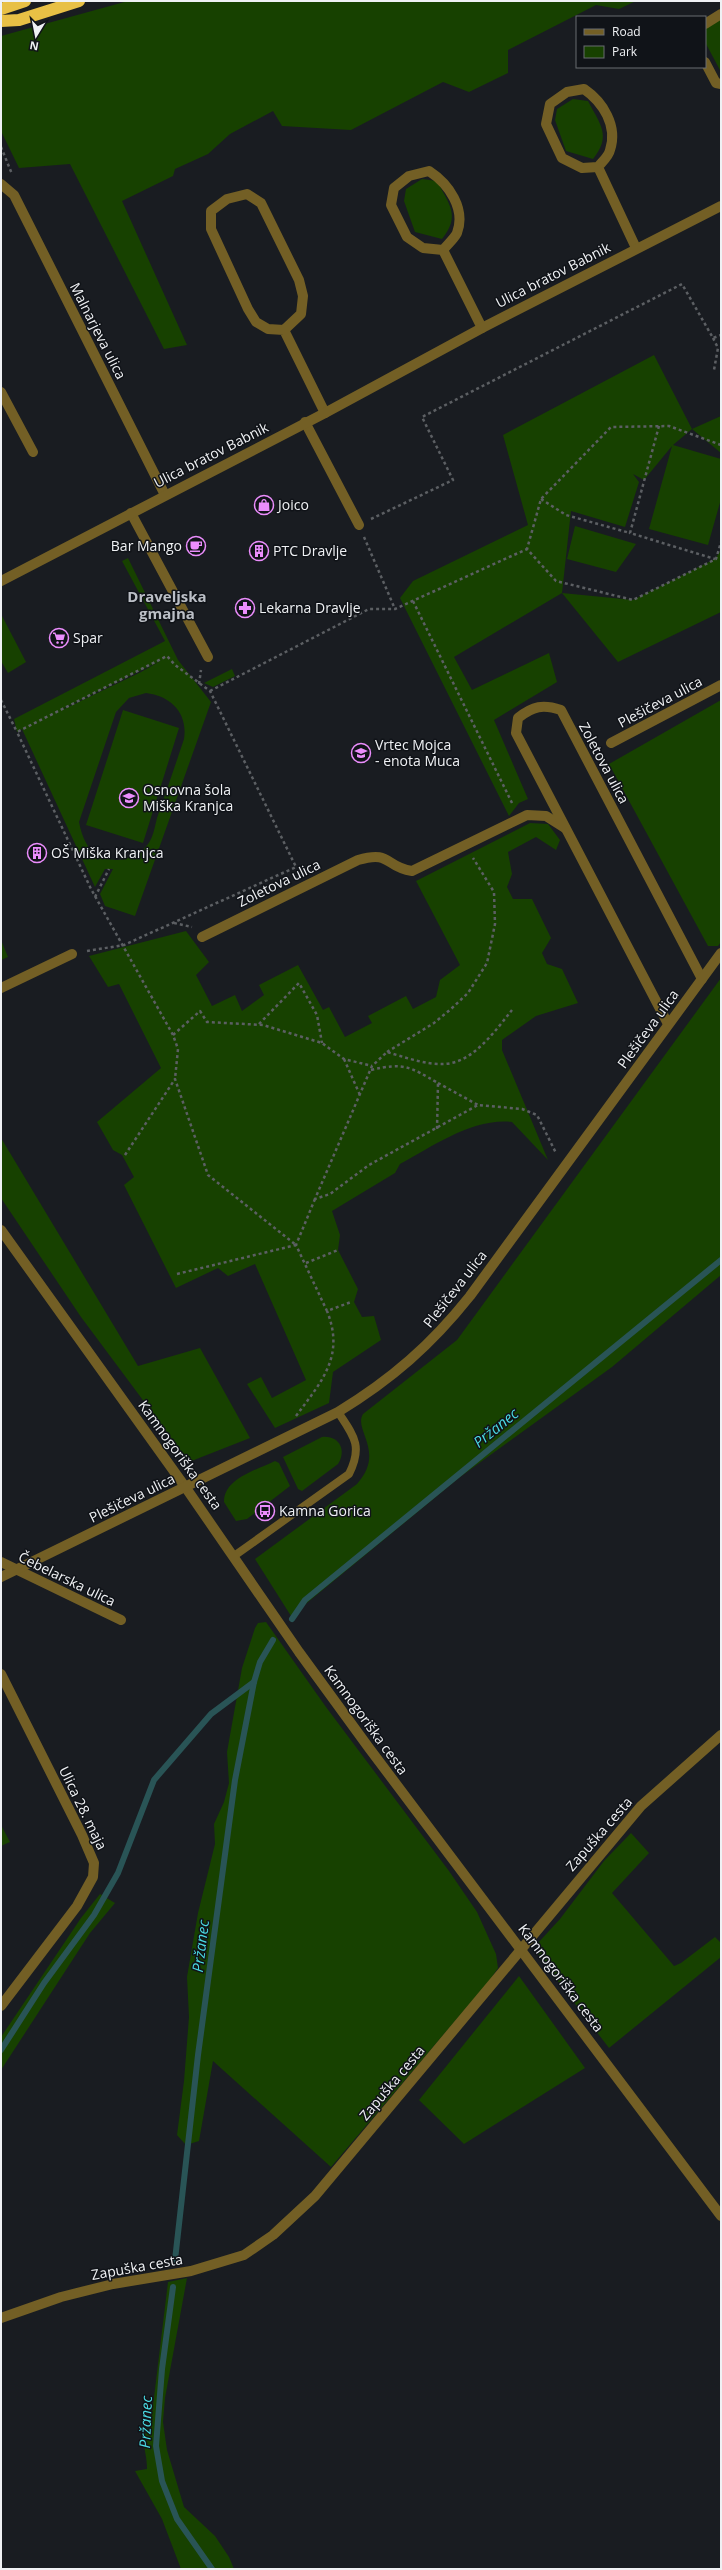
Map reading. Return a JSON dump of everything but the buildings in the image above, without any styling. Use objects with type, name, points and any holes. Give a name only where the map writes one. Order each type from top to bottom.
[{"type":"highway","points":[[1,9],[25,1]]},
{"type":"highway","points":[[1,21],[19,20],[79,1]]},
{"type":"street","points":[[706,23],[721,14]]},
{"type":"street","points":[[706,64],[716,82],[721,84]]},
{"type":"street","points":[[584,89],[598,99],[613,131],[610,151],[598,167],[582,168],[562,158],[546,124],[550,104],[567,92],[584,89]]},
{"type":"street","points":[[598,167],[636,248]]},
{"type":"street","points":[[429,171],[444,180],[460,211],[456,234],[443,250],[423,248],[407,237],[391,205],[394,188],[409,176],[429,171]]},
{"type":"street","name":"Malnarjeva ulica","points":[[1,184],[14,194],[165,495]]},
{"type":"street","points":[[247,194],[261,203],[299,280],[303,296],[301,314],[284,330],[268,329],[256,322],[248,309],[211,229],[211,210],[227,200],[247,194]]},
{"type":"street","name":"Ulica bratov Babnik","points":[[1,581],[325,412],[482,328],[636,248],[721,206]]},
{"type":"street","points":[[443,250],[482,328]]},
{"type":"street","points":[[284,330],[325,412]]},
{"type":"street","points":[[1,392],[33,452]]},
{"type":"street","points":[[305,422],[359,524]]},
{"type":"street","points":[[131,513],[208,657]]},
{"type":"street","name":"Plešičeva ulica","points":[[611,743],[721,686]]},
{"type":"street","name":"Zoletova ulica","points":[[668,1024],[516,733],[518,718],[531,708],[547,706],[561,710],[702,979]]},
{"type":"street","name":"Zoletova ulica","points":[[202,937],[358,860],[374,855],[385,858],[400,870],[412,871],[527,815],[546,816],[565,828]]},
{"type":"street","name":"Plešičeva ulica","points":[[1,1577],[50,1555],[338,1412],[372,1392],[403,1368],[445,1327],[721,953]]},
{"type":"street","points":[[1,988],[72,954]]},
{"type":"street","name":"Kamnogoriška cesta","points":[[1,1230],[186,1488],[299,1652],[369,1748],[721,2216]]},
{"type":"street","name":"Čebelarska ulica","points":[[1,1562],[14,1570],[121,1620]]},
{"type":"street","name":"Ulica 28. maja","points":[[1,1674],[82,1835],[94,1863],[93,1877],[77,1906],[1,2006]]},
{"type":"street","name":"Zapuška cesta","points":[[1,2318],[61,2297],[106,2286],[191,2271],[244,2255],[273,2235],[315,2196],[641,1806],[721,1735]]},
{"type":"lane","points":[[234,1556],[349,1474],[357,1456],[357,1448],[351,1431],[338,1412]]},
{"type":"path","points":[[395,609],[359,524],[453,480],[422,417],[682,284],[718,348],[714,370]]},
{"type":"path","points":[[713,338],[721,334]]},
{"type":"path","points":[[630,534],[659,426]]},
{"type":"path","points":[[210,691],[369,608],[395,609],[527,549],[541,499],[611,427],[668,426],[721,445]]},
{"type":"path","points":[[541,499],[566,515],[716,559]]},
{"type":"path","points":[[527,549],[556,581],[633,600],[716,559],[721,542]]},
{"type":"path","points":[[413,601],[520,818]]},
{"type":"path","points":[[17,732],[168,656],[174,666],[210,691],[296,867],[124,945],[72,954]]},
{"type":"path","points":[[1,700],[95,897],[124,945],[173,1035],[178,1049],[175,1079],[208,1175],[296,1245],[306,1263],[334,1326],[335,1343],[326,1373],[292,1420],[296,1433]]},
{"type":"path","points":[[296,1245],[372,1066],[387,1052],[434,1023],[451,1009],[468,993],[486,963],[495,924],[494,892],[464,846]]},
{"type":"path","points":[[95,897],[109,869]]},
{"type":"path","points":[[258,1025],[299,983],[317,1014],[322,1043]]},
{"type":"path","points":[[387,1052],[443,1064],[457,1062],[471,1054],[481,1045],[512,1010]]},
{"type":"path","points":[[173,1035],[200,1011],[207,1022],[258,1025],[322,1043],[344,1059],[372,1066]]},
{"type":"path","points":[[344,1059],[360,1096]]},
{"type":"path","points":[[370,1070],[390,1066],[409,1067],[478,1105],[522,1109],[537,1115],[563,1168]]},
{"type":"path","points":[[126,1155],[175,1079]]},
{"type":"path","points":[[437,1130],[438,1083]]},
{"type":"path","points":[[315,1200],[330,1194],[369,1165],[437,1130],[478,1105]]},
{"type":"path","points":[[177,1274],[296,1245]]},
{"type":"path","points":[[306,1263],[338,1250]]},
{"type":"path","points":[[327,1311],[351,1302]]},
{"type":"green space","points":[[128,1],[636,1],[619,9],[596,5],[508,50],[508,73],[469,92],[443,82],[351,130],[282,126],[273,111],[230,134],[208,154],[175,169],[173,176],[122,201],[187,345],[164,349],[70,164],[19,168],[1,131],[1,36]]},
{"type":"green space","points":[[721,14],[721,72],[706,44],[706,25]]},
{"type":"green space","points":[[573,99],[588,101],[600,123],[603,137],[602,143],[599,151],[593,159],[566,151],[555,120],[557,109]]},
{"type":"green space","points":[[422,179],[437,181],[449,203],[452,217],[451,223],[448,231],[442,239],[415,232],[404,201],[406,189]]},
{"type":"green space","points":[[654,355],[692,429],[673,445],[721,459],[721,499],[708,545],[649,529],[672,446],[644,480],[633,474],[639,482],[625,527],[571,511],[562,593],[454,657],[472,690],[549,653],[557,682],[494,720],[528,799],[519,803],[509,816],[400,598],[413,581],[528,525],[503,435]]},
{"type":"green space","points":[[721,416],[721,453],[692,429]]},
{"type":"green space","points":[[575,526],[636,544],[616,572],[567,559]]},
{"type":"green space","points":[[721,550],[721,612],[618,662],[562,593],[633,600],[715,559]]},
{"type":"green space","points":[[128,558],[178,660],[211,702],[135,916],[105,906],[100,894],[113,869],[105,869],[95,887],[22,729],[17,732],[14,719],[165,641],[122,561]],"holes":[[[162,660],[141,672],[64,709],[64,708]],[[146,693],[163,698],[176,707],[183,721],[185,730],[184,739],[150,841],[139,853],[128,858],[116,860],[104,858],[98,856],[87,844],[79,822],[116,712],[129,698]]]},
{"type":"green space","points":[[1,614],[26,662],[8,673],[1,661]]},
{"type":"green space","points":[[232,669],[235,676],[213,687],[204,683]]},
{"type":"green space","points":[[721,700],[721,942],[718,946],[708,946],[609,764]]},
{"type":"green space","points":[[123,710],[179,728],[143,843],[86,825]]},
{"type":"green space","points":[[530,823],[548,824],[560,840],[556,850],[536,837],[508,852],[512,874],[507,887],[513,899],[532,899],[551,938],[542,953],[547,964],[562,969],[578,1003],[536,1016],[502,1040],[502,1050],[548,1160],[512,1122],[482,1124],[454,1135],[400,1164],[395,1173],[332,1211],[340,1235],[338,1250],[358,1289],[354,1302],[362,1317],[374,1316],[381,1340],[333,1372],[329,1403],[275,1428],[247,1384],[261,1377],[272,1398],[306,1380],[255,1264],[228,1276],[218,1268],[176,1288],[124,1185],[134,1177],[122,1155],[113,1150],[97,1122],[161,1068],[119,984],[108,987],[89,956],[186,931],[209,962],[196,975],[212,1006],[235,995],[242,1011],[264,995],[259,985],[298,965],[323,1010],[329,1007],[345,1037],[372,1023],[368,1016],[406,996],[413,1009],[436,997],[440,980],[460,965],[416,881]]},
{"type":"green space","points":[[1,940],[8,957],[1,960]]},
{"type":"green space","points":[[721,978],[721,1275],[612,1367],[460,1477],[291,1616],[255,1559],[357,1484],[365,1472],[369,1462],[369,1452],[361,1420],[363,1414],[457,1340]]},
{"type":"green space","points":[[1,1138],[138,1366],[200,1348],[250,1438],[189,1462],[81,1317],[1,1198]]},
{"type":"green space","points":[[322,1437],[333,1438],[340,1444],[342,1454],[341,1459],[338,1464],[302,1491],[298,1489],[283,1457]]},
{"type":"green space","points":[[275,1461],[279,1463],[290,1486],[247,1519],[236,1521],[224,1502],[225,1494],[229,1487],[243,1476]]},
{"type":"green space","points":[[266,1622],[326,1707],[449,1871],[477,1912],[496,1954],[498,1968],[489,1981],[331,2167],[213,2061],[199,2141],[186,2145],[177,2135],[184,2081],[189,2017],[187,1977],[198,1913],[215,1844],[214,1824],[224,1802],[229,1783],[227,1752],[242,1668],[255,1628],[258,1623]]},
{"type":"green space","points":[[1,1825],[10,1842],[1,1846]]},
{"type":"green space","points":[[631,1833],[649,1853],[612,1893],[674,1966],[681,1963],[715,1937],[721,1943],[721,1957],[609,2048],[540,1958],[537,1951],[538,1943],[560,1919],[604,1861]]},
{"type":"green space","points":[[100,1894],[115,1903],[90,1933],[1,2070],[1,2037],[81,1918]]},
{"type":"green space","points":[[519,1976],[585,2068],[464,2144],[419,2100]]},
{"type":"green space","points":[[187,2278],[165,2398],[163,2422],[167,2450],[184,2507],[215,2536],[229,2557],[234,2569],[181,2569],[162,2519],[135,2471],[147,2469],[144,2440],[151,2422],[168,2282]]},
{"type":"waterway","name":"Pržanec","points":[[292,1619],[305,1600],[721,1260]]},
{"type":"waterway","name":"Pržanec","points":[[175,2260],[198,2055],[235,1780],[254,1682],[260,1662],[273,1640]]},
{"type":"waterway","points":[[1,2050],[44,1983],[94,1915],[118,1873],[154,1780],[211,1714],[254,1682]]},
{"type":"waterway","name":"Pržanec","points":[[173,2287],[162,2369],[156,2446],[162,2481],[177,2519],[212,2569]]},
{"type":"place","name":"Joico","points":[[264,505]]},
{"type":"place","name":"Bar Mango","points":[[196,546]]},
{"type":"place","name":"PTC Dravlje","points":[[259,551]]},
{"type":"place","name":"Lekarna Dravlje","points":[[245,608]]},
{"type":"place","name":"Spar","points":[[59,638]]},
{"type":"place","name":"Vrtec Mojca - enota Muca","points":[[361,753]]},
{"type":"place","name":"Osnovna šola Miška Kranjca","points":[[129,798]]},
{"type":"place","name":"OŠ Miška Kranjca","points":[[37,853]]},
{"type":"place","name":"Kamna Gorica","points":[[265,1511]]},
{"type":"district","name":"Draveljska gmajna","points":[[167,606]]}]
